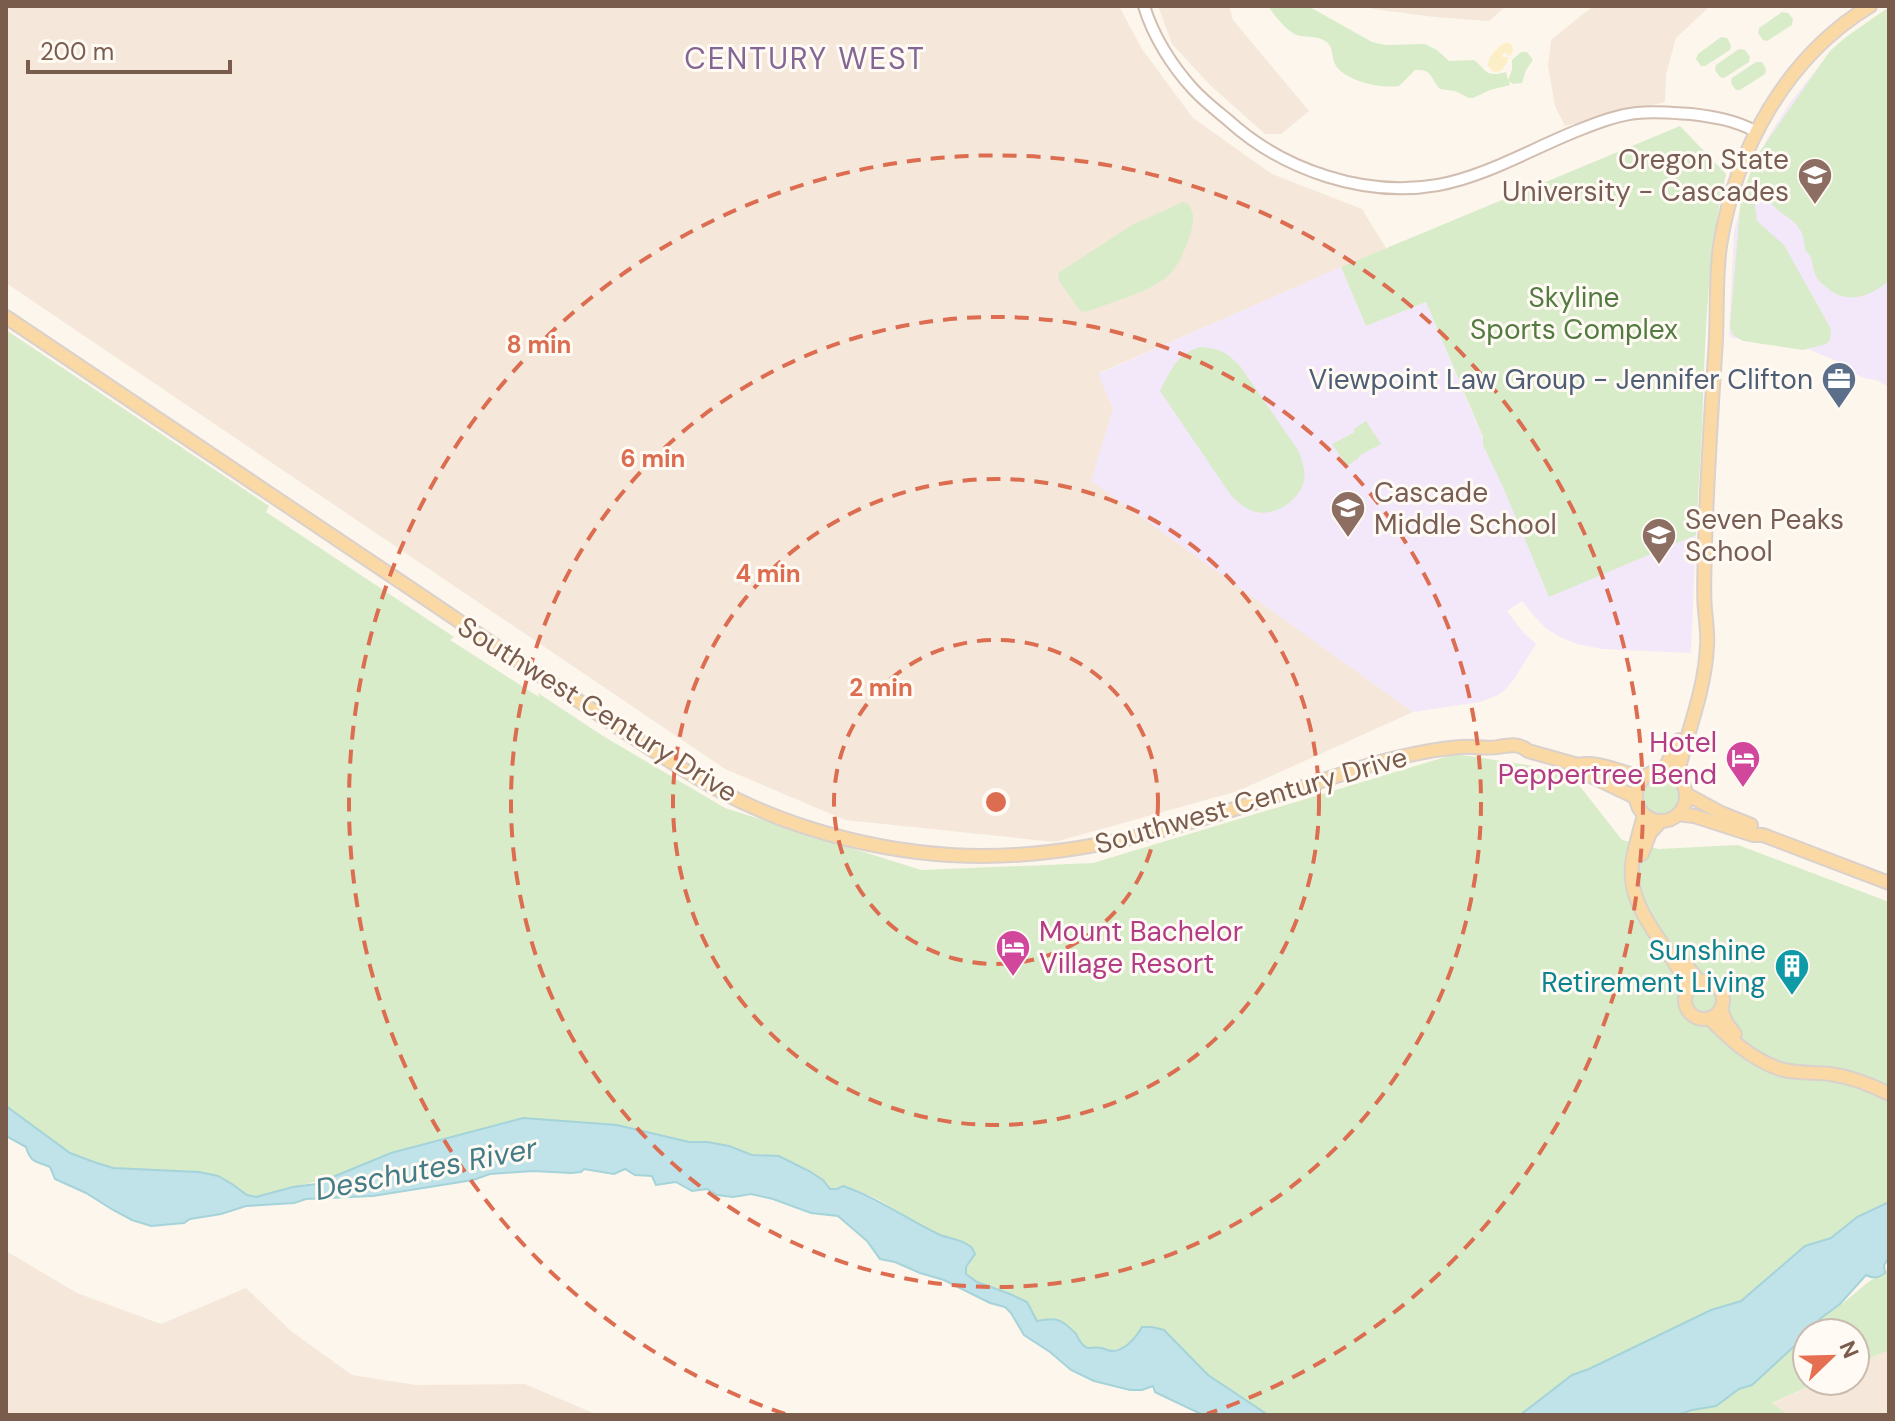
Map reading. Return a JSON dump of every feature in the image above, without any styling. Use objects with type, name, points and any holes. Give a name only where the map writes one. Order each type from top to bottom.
[{"type":"main road","points":[[1671,773],[1696,710],[1705,667],[1708,625],[1705,612],[1705,540],[1720,248],[1728,203],[1742,160],[1770,107],[1795,73],[1841,25],[1870,6]]},
{"type":"main road","name":"Southwest Century Drive","points":[[6,317],[523,665],[687,771],[763,811],[841,837],[939,854],[1014,855],[1072,850],[1153,832],[1380,762],[1415,753],[1463,747],[1498,747],[1524,754],[1528,751],[1578,765],[1643,777]]},
{"type":"main road","name":"Southwest Century Drive","points":[[1578,765],[1593,777],[1635,797]]},
{"type":"main road","points":[[1657,770],[1671,773],[1682,781],[1686,794],[1683,808],[1669,820],[1655,821],[1639,810],[1636,790],[1643,777],[1657,770]]},
{"type":"main road","points":[[1686,794],[1755,827],[1763,835]]},
{"type":"main road","points":[[1678,814],[1763,835],[1889,883]]},
{"type":"main road","points":[[1644,815],[1632,864],[1641,909],[1684,977],[1694,986],[1714,984],[1721,991],[1721,1009],[1732,1031],[1775,1061],[1848,1071],[1889,1087]]},
{"type":"main road","points":[[1661,821],[1645,843],[1639,876],[1642,893],[1648,912],[1694,986]]},
{"type":"main road","points":[[1694,986],[1686,999],[1688,1009],[1698,1017],[1709,1018],[1759,1060],[1789,1071],[1848,1077],[1889,1094]]},
{"type":"main road","points":[[1709,1018],[1721,1009]]},
{"type":"street","points":[[1144,6],[1158,39],[1185,79],[1240,132],[1295,165],[1355,183],[1401,187],[1437,185],[1486,170],[1600,121],[1636,113],[1672,112],[1717,117],[1755,131]]},
{"type":"shaded area","points":[[6,6],[1119,6],[1142,49],[1193,118],[1272,174],[1362,209],[1386,248],[1099,373],[1113,409],[1092,481],[1413,712],[1238,791],[1055,842],[845,820],[725,769],[6,283]]},
{"type":"shaded area","points":[[1158,6],[1229,6],[1233,20],[1309,111],[1281,134],[1265,134],[1211,86],[1172,44]]},
{"type":"shaded area","points":[[1369,6],[1506,6],[1489,21],[1434,17]]},
{"type":"shaded area","points":[[1593,6],[1710,6],[1676,38],[1666,74],[1665,102],[1565,126],[1555,106],[1548,66],[1551,40]]},
{"type":"shaded area","name":"Oregon State University - Cascades","points":[[1889,9],[1889,387],[1851,372],[1834,360],[1808,349],[1778,341],[1732,338],[1729,334],[1734,231],[1748,181],[1767,139],[1789,104],[1827,56]]},
{"type":"shaded area","name":"Cascade Middle School","points":[[1341,267],[1366,326],[1426,302],[1549,596],[1696,535],[1691,653],[1602,649],[1577,644],[1547,629],[1522,601],[1507,611],[1536,644],[1505,690],[1480,702],[1413,712],[1091,481],[1113,409],[1098,374]]},
{"type":"shaded area","points":[[6,1251],[77,1293],[161,1324],[246,1288],[291,1331],[352,1375],[416,1385],[525,1384],[598,1415],[6,1415]]},
{"type":"shaded area","points":[[1889,1350],[1889,1415],[1788,1415],[1771,1404],[1791,1395],[1871,1397],[1871,1358]]},
{"type":"green space","points":[[1268,6],[1308,6],[1372,42],[1385,45],[1425,44],[1449,61],[1474,60],[1490,73],[1506,72],[1508,80],[1512,60],[1521,52],[1527,52],[1533,60],[1522,83],[1509,81],[1510,85],[1473,98],[1440,89],[1428,73],[1421,70],[1415,70],[1399,86],[1373,85],[1346,75],[1335,64],[1328,43],[1291,32]]},
{"type":"green space","name":"Oregon State University - Cascades","points":[[1889,7],[1889,281],[1858,297],[1834,293],[1817,278],[1796,224],[1771,204],[1766,196],[1761,196],[1755,205],[1757,221],[1784,245],[1831,329],[1830,340],[1803,350],[1743,341],[1733,335],[1730,327],[1741,197],[1758,154],[1830,51]]},
{"type":"green space","points":[[1782,12],[1793,19],[1792,25],[1767,41],[1763,40],[1758,33],[1759,28]]},
{"type":"green space","points":[[1721,37],[1727,38],[1730,50],[1701,66],[1696,59],[1698,54]]},
{"type":"green space","points":[[1739,49],[1745,50],[1750,57],[1749,62],[1724,78],[1720,77],[1715,70],[1716,65]]},
{"type":"green space","points":[[1756,62],[1762,62],[1765,74],[1736,90],[1731,83],[1732,78]]},
{"type":"green space","name":"Skyline Sports Complex","points":[[1680,126],[1726,174],[1709,287],[1696,535],[1549,597],[1483,445],[1483,437],[1426,302],[1366,326],[1341,267]]},
{"type":"green space","points":[[1183,202],[1191,210],[1192,228],[1180,260],[1168,276],[1136,294],[1081,312],[1059,281],[1058,273],[1132,225]]},
{"type":"green space","points":[[6,330],[269,506],[266,512],[454,637],[450,640],[725,808],[921,870],[1093,863],[1455,754],[1568,771],[1622,840],[1659,849],[1738,845],[1889,902],[1889,1202],[1857,1217],[1831,1238],[1805,1246],[1741,1301],[1711,1310],[1572,1375],[1520,1415],[1268,1415],[1208,1375],[1177,1342],[1142,1327],[1134,1340],[1121,1348],[1110,1351],[1088,1349],[1069,1328],[1051,1318],[1037,1321],[1027,1302],[977,1282],[966,1273],[966,1267],[970,1264],[952,1238],[923,1227],[870,1196],[843,1186],[830,1189],[823,1180],[762,1154],[752,1155],[707,1142],[689,1142],[617,1125],[523,1118],[391,1153],[341,1175],[256,1197],[247,1195],[217,1176],[199,1172],[113,1168],[70,1153],[6,1106]]},
{"type":"green space","points":[[1199,347],[1222,352],[1240,366],[1298,450],[1304,481],[1297,495],[1286,506],[1264,513],[1235,500],[1160,391],[1179,360]]},
{"type":"green space","points":[[1366,421],[1381,444],[1347,466],[1332,444],[1355,432],[1353,430]]},
{"type":"green space","points":[[1661,776],[1675,782],[1681,796],[1675,810],[1661,816],[1647,810],[1641,796],[1647,782]]},
{"type":"green space","points":[[1889,1269],[1889,1350],[1871,1358],[1871,1317],[1821,1317]]},
{"type":"green space","points":[[1791,1336],[1791,1394],[1772,1403],[1788,1415],[1665,1415]]},
{"type":"sand","points":[[1507,42],[1512,45],[1513,51],[1510,56],[1504,52],[1502,57],[1508,57],[1508,61],[1501,71],[1494,72],[1488,66],[1490,59]]},
{"type":"water","name":"Deschutes River","points":[[6,1106],[70,1153],[94,1162],[113,1168],[199,1172],[218,1176],[247,1195],[256,1197],[316,1184],[391,1153],[523,1118],[617,1125],[689,1142],[729,1146],[752,1155],[779,1156],[823,1180],[830,1189],[843,1186],[856,1191],[938,1234],[965,1243],[975,1254],[966,1267],[966,1274],[977,1282],[1027,1302],[1037,1321],[1054,1319],[1063,1322],[1087,1348],[1118,1350],[1130,1342],[1142,1327],[1164,1330],[1208,1375],[1268,1415],[1203,1415],[1155,1392],[1153,1386],[1130,1390],[1094,1381],[1071,1370],[1024,1335],[1005,1307],[990,1303],[944,1280],[880,1259],[867,1241],[838,1216],[811,1213],[773,1199],[751,1194],[733,1197],[717,1195],[707,1189],[692,1191],[676,1182],[656,1185],[652,1176],[635,1175],[625,1169],[614,1174],[584,1169],[571,1173],[533,1171],[490,1174],[473,1180],[373,1196],[246,1206],[184,1223],[151,1226],[132,1220],[55,1179],[50,1167],[35,1161],[26,1147],[6,1136]]},
{"type":"water","points":[[1889,1202],[1889,1258],[1884,1265],[1885,1273],[1876,1277],[1866,1275],[1840,1304],[1822,1317],[1791,1317],[1791,1349],[1752,1385],[1739,1389],[1716,1406],[1677,1415],[1520,1415],[1572,1375],[1711,1310],[1741,1301],[1805,1246],[1831,1238],[1857,1217]]},
{"type":"place","name":"Oregon State University - Cascades","points":[[1815,206]]},
{"type":"place","name":"Viewpoint Law Group - Jennifer Clifton","points":[[1839,410]]},
{"type":"place","name":"Cascade Middle School","points":[[1348,539]]},
{"type":"place","name":"Seven Peaks School","points":[[1659,566]]},
{"type":"place","name":"Hotel Peppertree Bend","points":[[1743,789]]},
{"type":"place","name":"Mount Bachelor Village Resort","points":[[1013,978]]},
{"type":"place","name":"Sunshine Retirement Living","points":[[1792,997]]},
{"type":"district","name":"CENTURY WEST","points":[[805,59]]}]
